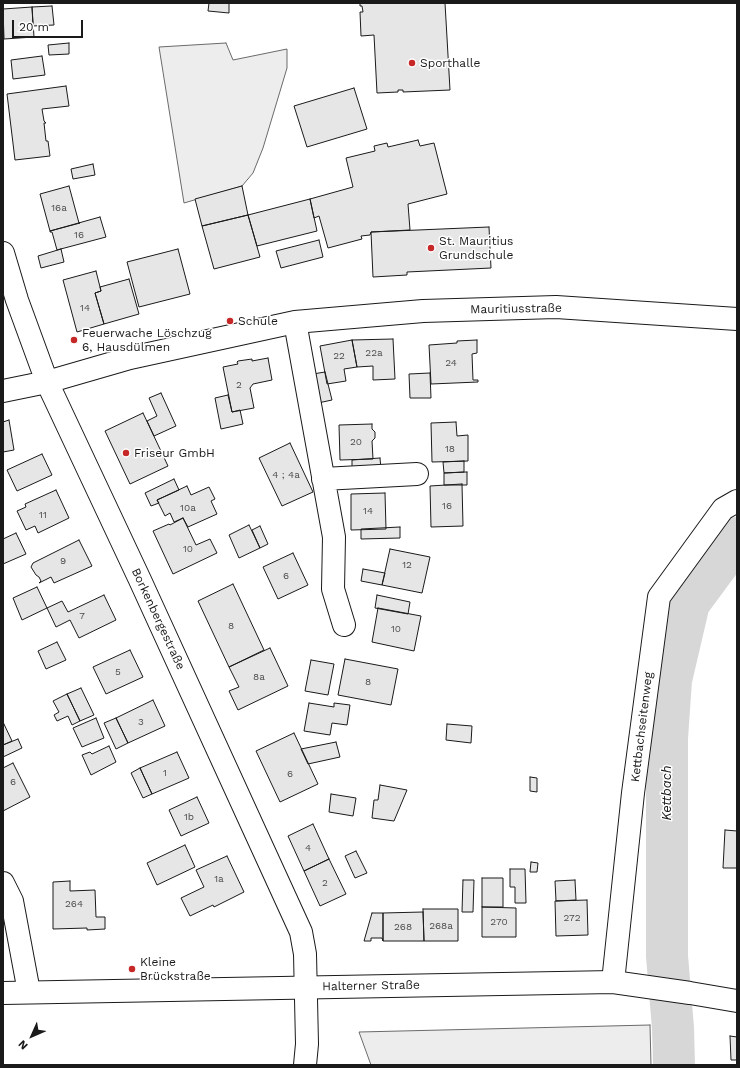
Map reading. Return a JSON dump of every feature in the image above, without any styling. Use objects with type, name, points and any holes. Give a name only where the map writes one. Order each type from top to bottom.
[{"type":"street","name":"Borkenbergestraße","points":[[3,252],[17,300],[47,382],[140,580],[301,932],[305,954],[307,1044],[305,1065]]},
{"type":"street","name":"Mauritiusstraße","points":[[3,391],[47,382],[130,358],[295,322],[423,311],[556,307],[737,319]]},
{"type":"street","points":[[295,322],[334,537],[333,589],[344,626]]},
{"type":"street","points":[[323,479],[417,474]]},
{"type":"street","name":"Kettbachseitenweg","points":[[613,982],[633,793],[659,597],[723,509],[737,501]]},
{"type":"street","points":[[3,883],[12,901],[29,992]]},
{"type":"street","name":"Halterner Straße","points":[[3,993],[613,982],[737,1001]]},
{"type":"shaded area","points":[[226,43],[233,60],[287,49],[287,68],[263,148],[253,173],[242,186],[184,203],[159,47]]},
{"type":"shaded area","points":[[650,1025],[651,1065],[371,1065],[359,1032]]},
{"type":"building","points":[[209,3],[229,3],[229,13],[208,11]]},
{"type":"building","name":"Sporthalle","points":[[360,3],[445,3],[450,90],[403,92],[403,90],[398,90],[398,92],[377,93],[374,35],[361,36],[360,12],[363,12]]},
{"type":"building","points":[[52,6],[54,25],[33,26],[32,7]]},
{"type":"building","points":[[32,7],[34,37],[4,39],[3,9]]},
{"type":"building","points":[[69,43],[69,54],[49,55],[48,45]]},
{"type":"building","points":[[42,56],[45,75],[13,79],[11,60]]},
{"type":"building","points":[[66,86],[69,106],[42,109],[44,121],[46,123],[44,123],[46,141],[48,141],[50,156],[15,160],[7,94]]},
{"type":"building","points":[[354,88],[367,129],[307,147],[294,106]]},
{"type":"building","points":[[418,140],[420,146],[434,143],[447,194],[408,204],[410,230],[371,232],[370,235],[361,236],[362,239],[328,248],[319,216],[314,218],[310,199],[353,187],[346,158],[375,151],[374,146],[387,143],[388,147]]},
{"type":"building","points":[[93,164],[95,175],[73,179],[71,169]]},
{"type":"building","points":[[69,186],[80,223],[50,231],[40,194]]},
{"type":"building","points":[[242,186],[248,215],[202,226],[195,199]]},
{"type":"building","points":[[310,199],[317,231],[257,246],[248,215]]},
{"type":"building","points":[[248,215],[260,257],[214,269],[202,226]]},
{"type":"building","points":[[100,217],[106,237],[57,250],[52,232],[50,231]]},
{"type":"building","name":"St. Mauritius Grundschule","points":[[489,227],[491,268],[407,272],[407,275],[373,277],[371,232]]},
{"type":"building","points":[[319,240],[323,257],[281,268],[276,251]]},
{"type":"building","points":[[61,249],[64,262],[41,268],[38,256]]},
{"type":"building","points":[[178,249],[190,294],[139,307],[127,262]]},
{"type":"building","points":[[96,271],[101,291],[95,293],[104,324],[77,332],[63,280]]},
{"type":"building","points":[[129,279],[139,314],[104,324],[95,293],[101,291],[100,287]]},
{"type":"building","points":[[393,339],[395,379],[373,380],[373,366],[357,367],[352,340]]},
{"type":"building","points":[[352,340],[357,367],[344,369],[346,381],[327,384],[320,346]]},
{"type":"building","points":[[477,340],[477,353],[472,354],[473,380],[478,380],[478,382],[431,384],[429,345]]},
{"type":"building","points":[[268,358],[272,380],[253,384],[250,388],[254,408],[232,412],[223,367],[238,364],[238,361],[252,359],[252,361]]},
{"type":"building","points":[[325,372],[332,400],[318,403],[313,374]]},
{"type":"building","points":[[430,373],[431,398],[410,398],[409,374]]},
{"type":"building","points":[[161,393],[176,426],[154,436],[147,421],[157,416],[149,398]]},
{"type":"building","points":[[228,395],[232,412],[240,410],[243,424],[221,429],[215,398]]},
{"type":"building","points":[[143,413],[168,466],[130,484],[105,431]]},
{"type":"building","points":[[9,420],[14,450],[3,452],[3,422]]},
{"type":"building","points":[[456,422],[457,436],[468,435],[468,461],[432,462],[431,423]]},
{"type":"building","points":[[372,424],[372,429],[375,432],[375,438],[372,441],[373,459],[340,460],[339,425]]},
{"type":"building","points":[[290,443],[313,492],[282,506],[259,458]]},
{"type":"building","points":[[42,454],[52,475],[17,491],[7,470]]},
{"type":"building","points":[[380,458],[381,469],[352,470],[352,460]]},
{"type":"building","points":[[464,461],[464,472],[444,473],[443,462]]},
{"type":"building","points":[[467,472],[467,485],[444,485],[444,473]]},
{"type":"building","points":[[174,479],[179,490],[157,500],[159,503],[151,506],[145,493]]},
{"type":"building","points":[[462,484],[463,526],[431,527],[430,486]]},
{"type":"building","points":[[187,486],[191,495],[209,487],[215,499],[211,501],[217,514],[188,527],[183,518],[174,522],[170,513],[165,516],[157,500]]},
{"type":"building","points":[[56,490],[69,518],[38,533],[35,526],[26,530],[17,511],[26,507],[25,504]]},
{"type":"building","points":[[385,493],[386,529],[351,530],[351,494]]},
{"type":"building","points":[[183,518],[196,545],[210,539],[217,553],[173,574],[153,531],[169,524],[170,525]]},
{"type":"building","points":[[249,525],[260,548],[239,558],[229,535]]},
{"type":"building","points":[[260,526],[268,544],[260,548],[252,530]]},
{"type":"building","points":[[400,527],[400,538],[361,539],[361,529]]},
{"type":"building","points":[[16,533],[26,554],[3,564],[3,539]]},
{"type":"building","points":[[79,540],[92,566],[54,583],[51,577],[39,583],[41,581],[39,577],[31,567],[33,563]]},
{"type":"building","points":[[390,549],[430,557],[422,593],[382,585]]},
{"type":"building","points":[[293,553],[308,585],[278,599],[263,567]]},
{"type":"building","points":[[363,569],[385,573],[382,585],[361,581]]},
{"type":"building","points":[[233,584],[264,650],[229,667],[198,601]]},
{"type":"building","points":[[37,587],[47,608],[22,620],[13,598]]},
{"type":"building","points":[[104,595],[116,620],[79,638],[70,620],[56,627],[47,608],[62,601],[68,612]]},
{"type":"building","points":[[377,595],[410,602],[408,614],[375,608]]},
{"type":"building","points":[[378,608],[421,616],[414,651],[372,642]]},
{"type":"building","points":[[57,642],[66,660],[46,669],[38,651]]},
{"type":"building","points":[[270,648],[288,686],[238,710],[229,691],[239,687],[229,667]]},
{"type":"building","points":[[130,650],[143,677],[106,694],[93,667]]},
{"type":"building","points":[[345,659],[398,669],[391,705],[338,695]]},
{"type":"building","points":[[311,660],[334,664],[328,695],[305,691]]},
{"type":"building","points":[[81,688],[94,715],[80,721],[67,694]]},
{"type":"building","points":[[67,694],[80,721],[72,725],[68,716],[57,721],[54,715],[59,712],[53,701]]},
{"type":"building","points":[[153,700],[165,726],[128,743],[116,718]]},
{"type":"building","points":[[309,703],[334,707],[334,703],[350,705],[347,725],[332,723],[330,735],[304,731]]},
{"type":"building","points":[[96,718],[104,738],[82,747],[73,728]]},
{"type":"building","points":[[116,718],[128,743],[116,749],[104,723]]},
{"type":"building","points":[[3,722],[12,741],[3,745]]},
{"type":"building","points":[[447,724],[472,726],[471,743],[446,740]]},
{"type":"building","points":[[294,733],[318,784],[280,802],[256,751]]},
{"type":"building","points":[[18,739],[22,748],[3,757],[3,745]]},
{"type":"building","points":[[336,742],[340,757],[308,764],[301,749]]},
{"type":"building","points":[[109,746],[116,762],[91,775],[82,755],[90,752],[92,754]]},
{"type":"building","points":[[177,752],[189,778],[152,794],[140,768]]},
{"type":"building","points":[[13,763],[30,797],[3,811],[3,768]]},
{"type":"building","points":[[140,768],[152,794],[143,798],[131,773]]},
{"type":"building","points":[[530,777],[537,778],[537,792],[530,791]]},
{"type":"building","points":[[380,785],[407,790],[394,821],[372,818],[374,800],[378,800]]},
{"type":"building","points":[[331,794],[356,798],[353,816],[329,812]]},
{"type":"building","points":[[197,797],[209,823],[181,836],[169,810]]},
{"type":"building","points":[[313,824],[329,859],[304,871],[288,836]]},
{"type":"building","points":[[725,830],[737,831],[737,868],[723,868]]},
{"type":"building","points":[[185,845],[195,867],[157,885],[147,863]]},
{"type":"building","points":[[356,851],[367,873],[355,878],[345,856]]},
{"type":"building","points":[[227,856],[244,892],[214,907],[213,905],[190,916],[181,898],[204,887],[196,870]]},
{"type":"building","points":[[329,859],[346,894],[320,906],[304,871]]},
{"type":"building","points":[[531,862],[538,863],[537,872],[530,872]]},
{"type":"building","points":[[510,869],[525,869],[526,903],[515,903],[515,887],[510,887]]},
{"type":"building","points":[[482,878],[503,878],[503,907],[482,907]]},
{"type":"building","points":[[463,880],[474,880],[473,912],[462,912]]},
{"type":"building","points":[[575,880],[576,900],[556,901],[555,881]]},
{"type":"building","points":[[70,881],[70,891],[95,890],[96,917],[105,917],[105,929],[53,929],[53,882]]},
{"type":"building","points":[[587,900],[588,935],[556,936],[555,901]]},
{"type":"building","points":[[482,907],[516,908],[516,937],[482,937]]},
{"type":"building","points":[[423,909],[458,909],[458,941],[424,941]]},
{"type":"building","points":[[423,912],[424,941],[383,941],[383,913]]},
{"type":"building","points":[[372,913],[383,913],[383,941],[382,938],[371,938],[371,941],[364,941]]},
{"type":"building","points":[[730,1036],[737,1037],[737,1060],[731,1060]]},
{"type":"waterway","name":"Kettbach","points":[[674,1065],[673,1028],[667,956],[667,738],[671,680],[689,603],[737,538]]},
{"type":"place","name":"Sporthalle","points":[[412,63]]},
{"type":"place","name":"St. Mauritius Grundschule","points":[[431,248]]},
{"type":"place","name":"Schule","points":[[230,321]]},
{"type":"place","name":"Feuerwache Löschzug 6, Hausdülmen","points":[[74,340]]},
{"type":"place","name":"Friseur GmbH","points":[[126,453]]},
{"type":"place","name":"Kleine Brückstraße","points":[[132,969]]}]
